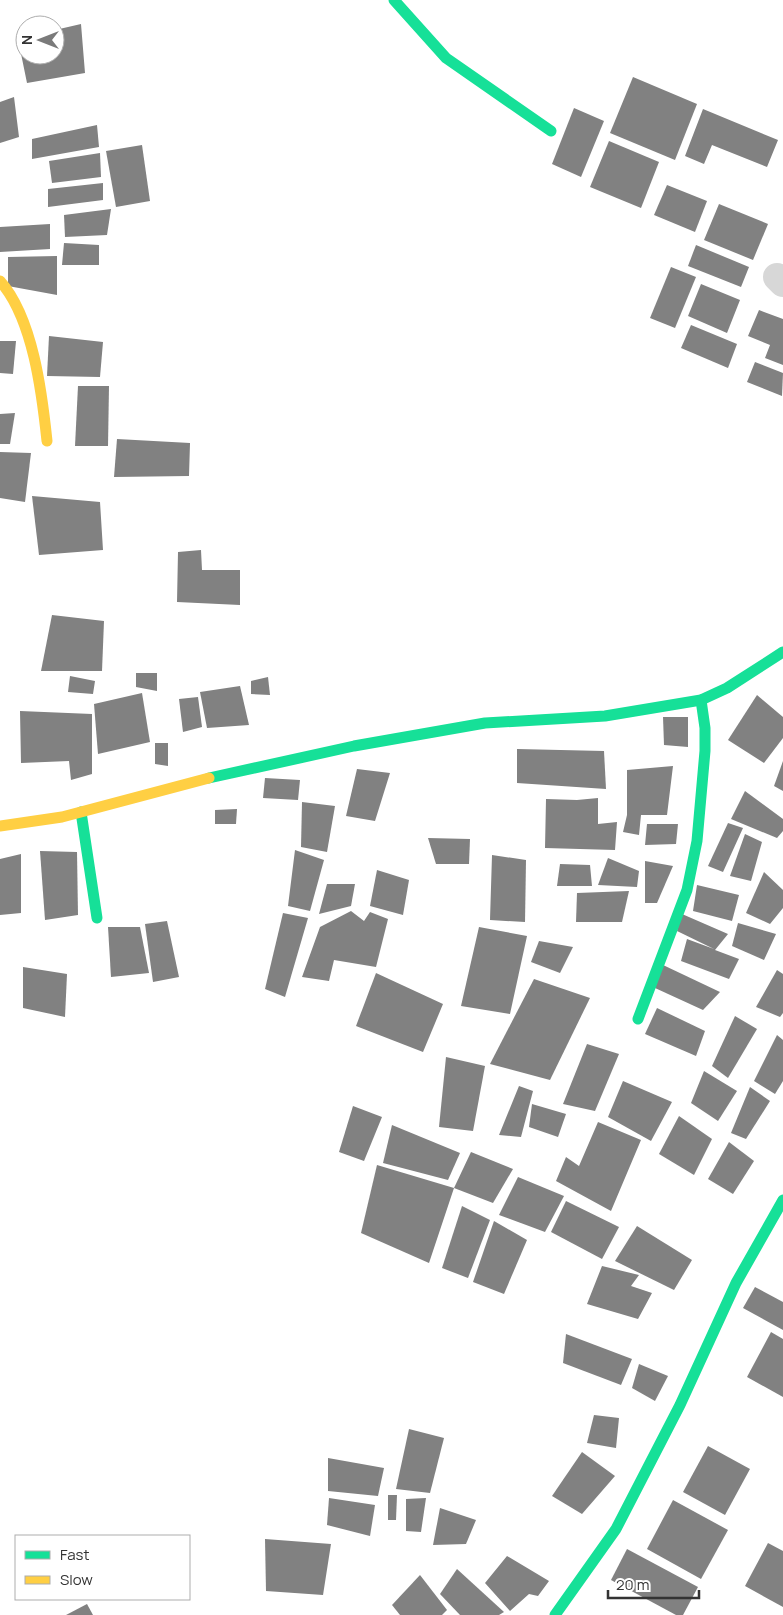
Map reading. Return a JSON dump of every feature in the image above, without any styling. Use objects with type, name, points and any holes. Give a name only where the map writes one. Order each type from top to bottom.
[{"type":"street","points":[[394,0],[446,58],[550,131]]},
{"type":"street","points":[[0,281],[8,286],[28,335],[45,417],[47,441]]},
{"type":"street","points":[[0,826],[62,817],[236,771],[363,744],[485,722],[605,716],[701,700],[727,688],[783,652]]},
{"type":"street","points":[[638,1019],[687,890],[697,842],[705,751],[705,728],[701,700]]},
{"type":"street","points":[[81,812],[96,918]]},
{"type":"street","points":[[555,1615],[616,1529],[680,1405],[736,1283],[783,1200]]},
{"type":"building","points":[[81,24],[85,73],[27,83],[23,65],[65,65],[65,28]]},
{"type":"building","points":[[633,77],[697,104],[675,160],[610,133]]},
{"type":"building","points":[[14,97],[19,137],[0,143],[0,102]]},
{"type":"building","points":[[574,108],[604,121],[581,177],[552,164]]},
{"type":"building","points":[[703,109],[778,140],[767,167],[712,145],[704,164],[685,156]]},
{"type":"building","points":[[97,125],[99,147],[32,159],[32,139]]},
{"type":"building","points":[[609,141],[659,162],[641,208],[590,187]]},
{"type":"building","points":[[142,145],[150,201],[116,207],[106,151]]},
{"type":"building","points":[[100,153],[101,177],[52,183],[49,161]]},
{"type":"building","points":[[103,183],[103,200],[48,207],[48,189]]},
{"type":"building","points":[[667,185],[707,201],[695,232],[654,215]]},
{"type":"building","points":[[719,204],[768,224],[753,260],[704,240]]},
{"type":"building","points":[[111,209],[107,235],[65,237],[64,215]]},
{"type":"building","points":[[50,224],[50,249],[0,252],[0,227]]},
{"type":"building","points":[[64,243],[99,245],[99,265],[62,265]]},
{"type":"building","points":[[696,245],[749,267],[741,287],[688,266]]},
{"type":"building","points":[[57,256],[57,295],[8,286],[8,257]]},
{"type":"building","points":[[671,267],[696,277],[675,328],[650,318]]},
{"type":"building","points":[[701,284],[740,300],[727,333],[688,316]]},
{"type":"building","points":[[759,310],[783,319],[783,365],[765,358],[770,345],[748,336]]},
{"type":"building","points":[[691,325],[737,344],[728,368],[681,348]]},
{"type":"building","points":[[49,336],[103,342],[100,377],[47,376]]},
{"type":"building","points":[[0,341],[16,341],[13,374],[0,373]]},
{"type":"building","points":[[755,362],[783,373],[782,396],[747,382]]},
{"type":"building","points":[[78,386],[109,386],[108,446],[75,446]]},
{"type":"building","points":[[15,413],[10,444],[0,444],[0,414]]},
{"type":"building","points":[[117,439],[190,443],[189,476],[114,477]]},
{"type":"building","points":[[0,452],[31,453],[25,502],[0,498]]},
{"type":"building","points":[[32,496],[100,502],[103,550],[39,555]]},
{"type":"building","points":[[201,550],[202,570],[240,570],[240,605],[177,602],[178,552]]},
{"type":"building","points":[[52,615],[104,621],[102,671],[41,671]]},
{"type":"building","points":[[136,673],[157,673],[157,691],[136,687]]},
{"type":"building","points":[[70,676],[95,681],[93,694],[68,692]]},
{"type":"building","points":[[268,677],[270,695],[251,694],[251,681]]},
{"type":"building","points":[[240,686],[249,725],[207,728],[200,692]]},
{"type":"building","points":[[142,693],[150,742],[98,754],[94,704]]},
{"type":"building","points":[[757,695],[783,717],[783,738],[764,763],[728,740]]},
{"type":"building","points":[[198,697],[202,727],[183,732],[179,699]]},
{"type":"building","points":[[20,711],[92,714],[92,774],[71,780],[69,761],[21,763]]},
{"type":"building","points":[[663,717],[688,717],[688,747],[664,745]]},
{"type":"building","points":[[155,743],[168,743],[168,766],[155,764]]},
{"type":"building","points":[[517,749],[604,751],[606,789],[517,783]]},
{"type":"building","points":[[783,761],[783,791],[774,786]]},
{"type":"building","points":[[673,766],[667,815],[641,815],[639,835],[623,832],[627,815],[627,770]]},
{"type":"building","points":[[357,769],[390,773],[375,821],[346,816]]},
{"type":"building","points":[[265,778],[300,780],[298,800],[263,798]]},
{"type":"building","points":[[745,791],[783,819],[783,831],[777,838],[731,819]]},
{"type":"building","points":[[598,798],[598,824],[617,822],[615,850],[545,848],[546,799],[577,800]]},
{"type":"building","points":[[302,802],[335,806],[327,852],[301,847]]},
{"type":"building","points":[[237,809],[236,824],[215,824],[215,810]]},
{"type":"building","points":[[728,823],[743,828],[723,872],[708,866]]},
{"type":"building","points":[[647,824],[678,824],[676,844],[645,845]]},
{"type":"building","points":[[745,834],[762,842],[751,881],[730,876]]},
{"type":"building","points":[[428,838],[470,839],[469,864],[436,864]]},
{"type":"building","points":[[295,850],[324,860],[310,911],[288,906]]},
{"type":"building","points":[[40,851],[77,852],[78,915],[45,920]]},
{"type":"building","points":[[21,854],[21,913],[0,915],[0,859]]},
{"type":"building","points":[[492,855],[526,860],[525,922],[490,920]]},
{"type":"building","points":[[608,858],[639,871],[637,887],[598,885]]},
{"type":"building","points":[[645,861],[673,866],[657,903],[645,903]]},
{"type":"building","points":[[560,864],[590,865],[592,886],[557,886]]},
{"type":"building","points":[[377,870],[409,880],[403,915],[370,906]]},
{"type":"building","points":[[764,872],[783,890],[783,908],[770,924],[746,913]]},
{"type":"building","points":[[327,884],[355,884],[351,906],[319,914]]},
{"type":"building","points":[[697,885],[739,895],[732,921],[693,911]]},
{"type":"building","points":[[629,891],[622,922],[576,922],[577,893]]},
{"type":"building","points":[[351,911],[364,921],[370,912],[388,919],[376,967],[334,960],[329,981],[302,977],[320,927]]},
{"type":"building","points":[[283,913],[308,918],[285,997],[265,989]]},
{"type":"building","points":[[682,914],[728,934],[715,950],[739,959],[729,979],[681,961],[687,939],[714,949],[677,931]]},
{"type":"building","points":[[167,921],[179,977],[153,982],[145,924]]},
{"type":"building","points":[[738,923],[776,934],[764,960],[732,946]]},
{"type":"building","points":[[108,927],[140,927],[149,973],[111,977]]},
{"type":"building","points":[[479,927],[527,936],[510,1014],[461,1006]]},
{"type":"building","points":[[539,941],[573,947],[560,973],[531,962]]},
{"type":"building","points":[[663,965],[720,992],[703,1010],[655,988]]},
{"type":"building","points":[[23,967],[67,974],[65,1017],[23,1008]]},
{"type":"building","points":[[777,970],[783,974],[783,1013],[780,1017],[756,1007]]},
{"type":"building","points":[[376,973],[443,1004],[423,1052],[356,1026]]},
{"type":"building","points":[[534,979],[590,998],[550,1080],[490,1064]]},
{"type":"building","points":[[657,1008],[705,1031],[696,1056],[645,1034]]},
{"type":"building","points":[[735,1016],[757,1029],[728,1078],[712,1066]]},
{"type":"building","points":[[777,1035],[783,1040],[783,1081],[775,1094],[754,1081]]},
{"type":"building","points":[[587,1044],[619,1054],[595,1111],[563,1104]]},
{"type":"building","points":[[446,1057],[485,1066],[473,1131],[439,1127]]},
{"type":"building","points":[[704,1071],[737,1091],[718,1121],[691,1103]]},
{"type":"building","points":[[623,1081],[672,1102],[651,1141],[608,1117]]},
{"type":"building","points":[[519,1086],[533,1091],[521,1137],[499,1135]]},
{"type":"building","points":[[750,1087],[770,1101],[746,1139],[731,1133]]},
{"type":"building","points":[[532,1104],[566,1114],[558,1137],[529,1127]]},
{"type":"building","points":[[353,1106],[382,1117],[364,1161],[339,1152]]},
{"type":"building","points":[[679,1116],[712,1139],[694,1175],[659,1154]]},
{"type":"building","points":[[598,1122],[641,1140],[611,1211],[556,1181],[566,1157],[579,1166]]},
{"type":"building","points":[[392,1125],[460,1153],[448,1180],[383,1163]]},
{"type":"building","points":[[729,1142],[754,1161],[733,1194],[708,1179]]},
{"type":"building","points":[[471,1152],[513,1169],[493,1203],[454,1188]]},
{"type":"building","points":[[377,1165],[454,1188],[429,1263],[361,1233]]},
{"type":"building","points":[[518,1177],[564,1196],[545,1232],[499,1215]]},
{"type":"building","points":[[566,1201],[619,1227],[602,1259],[551,1232]]},
{"type":"building","points":[[462,1206],[490,1220],[468,1278],[442,1268]]},
{"type":"building","points":[[494,1221],[527,1240],[504,1294],[473,1282]]},
{"type":"building","points":[[637,1226],[692,1260],[674,1290],[615,1261]]},
{"type":"building","points":[[602,1266],[639,1275],[631,1286],[652,1293],[638,1319],[587,1304]]},
{"type":"building","points":[[755,1287],[783,1302],[783,1330],[743,1308]]},
{"type":"building","points":[[771,1332],[783,1339],[783,1397],[747,1377]]},
{"type":"building","points":[[566,1334],[632,1359],[621,1385],[563,1363]]},
{"type":"building","points":[[639,1364],[668,1376],[655,1401],[632,1388]]},
{"type":"building","points":[[594,1415],[619,1418],[616,1448],[587,1443]]},
{"type":"building","points":[[409,1429],[444,1438],[430,1493],[396,1489]]},
{"type":"building","points":[[708,1446],[750,1469],[725,1515],[683,1492]]},
{"type":"building","points":[[582,1452],[615,1476],[582,1514],[552,1496]]},
{"type":"building","points":[[328,1458],[384,1468],[378,1496],[328,1491]]},
{"type":"building","points":[[388,1495],[397,1495],[396,1520],[388,1520]]},
{"type":"building","points":[[329,1498],[375,1505],[370,1536],[327,1525]]},
{"type":"building","points":[[426,1498],[421,1532],[406,1531],[406,1499]]},
{"type":"building","points":[[673,1500],[728,1530],[701,1579],[647,1549]]},
{"type":"building","points":[[440,1508],[476,1520],[466,1544],[433,1545]]},
{"type":"building","points":[[265,1539],[331,1544],[323,1595],[266,1591]]},
{"type":"building","points":[[768,1543],[783,1551],[783,1607],[745,1586]]},
{"type":"building","points":[[627,1549],[698,1587],[683,1615],[676,1615],[611,1580]]},
{"type":"building","points":[[507,1556],[549,1581],[538,1596],[529,1594],[510,1611],[485,1583]]},
{"type":"building","points":[[457,1569],[504,1612],[499,1615],[460,1615],[440,1594]]},
{"type":"building","points":[[420,1575],[447,1610],[442,1615],[400,1615],[392,1605]]},
{"type":"building","points":[[87,1604],[93,1615],[66,1615]]},
{"type":"traffic: fast","points":[[394,0],[446,58],[551,131]]},
{"type":"traffic: fast","points":[[209,778],[354,746],[485,723],[605,716],[701,700],[727,688],[783,652]]},
{"type":"traffic: fast","points":[[638,1019],[687,890],[697,841],[705,751],[705,728],[701,700]]},
{"type":"traffic: fast","points":[[81,812],[97,918]]},
{"type":"traffic: fast","points":[[555,1615],[616,1529],[680,1405],[736,1283],[783,1200]]},
{"type":"traffic: slow","points":[[0,281],[21,315],[28,335],[39,379],[47,441]]},
{"type":"traffic: slow","points":[[0,826],[62,817],[209,778]]}]
